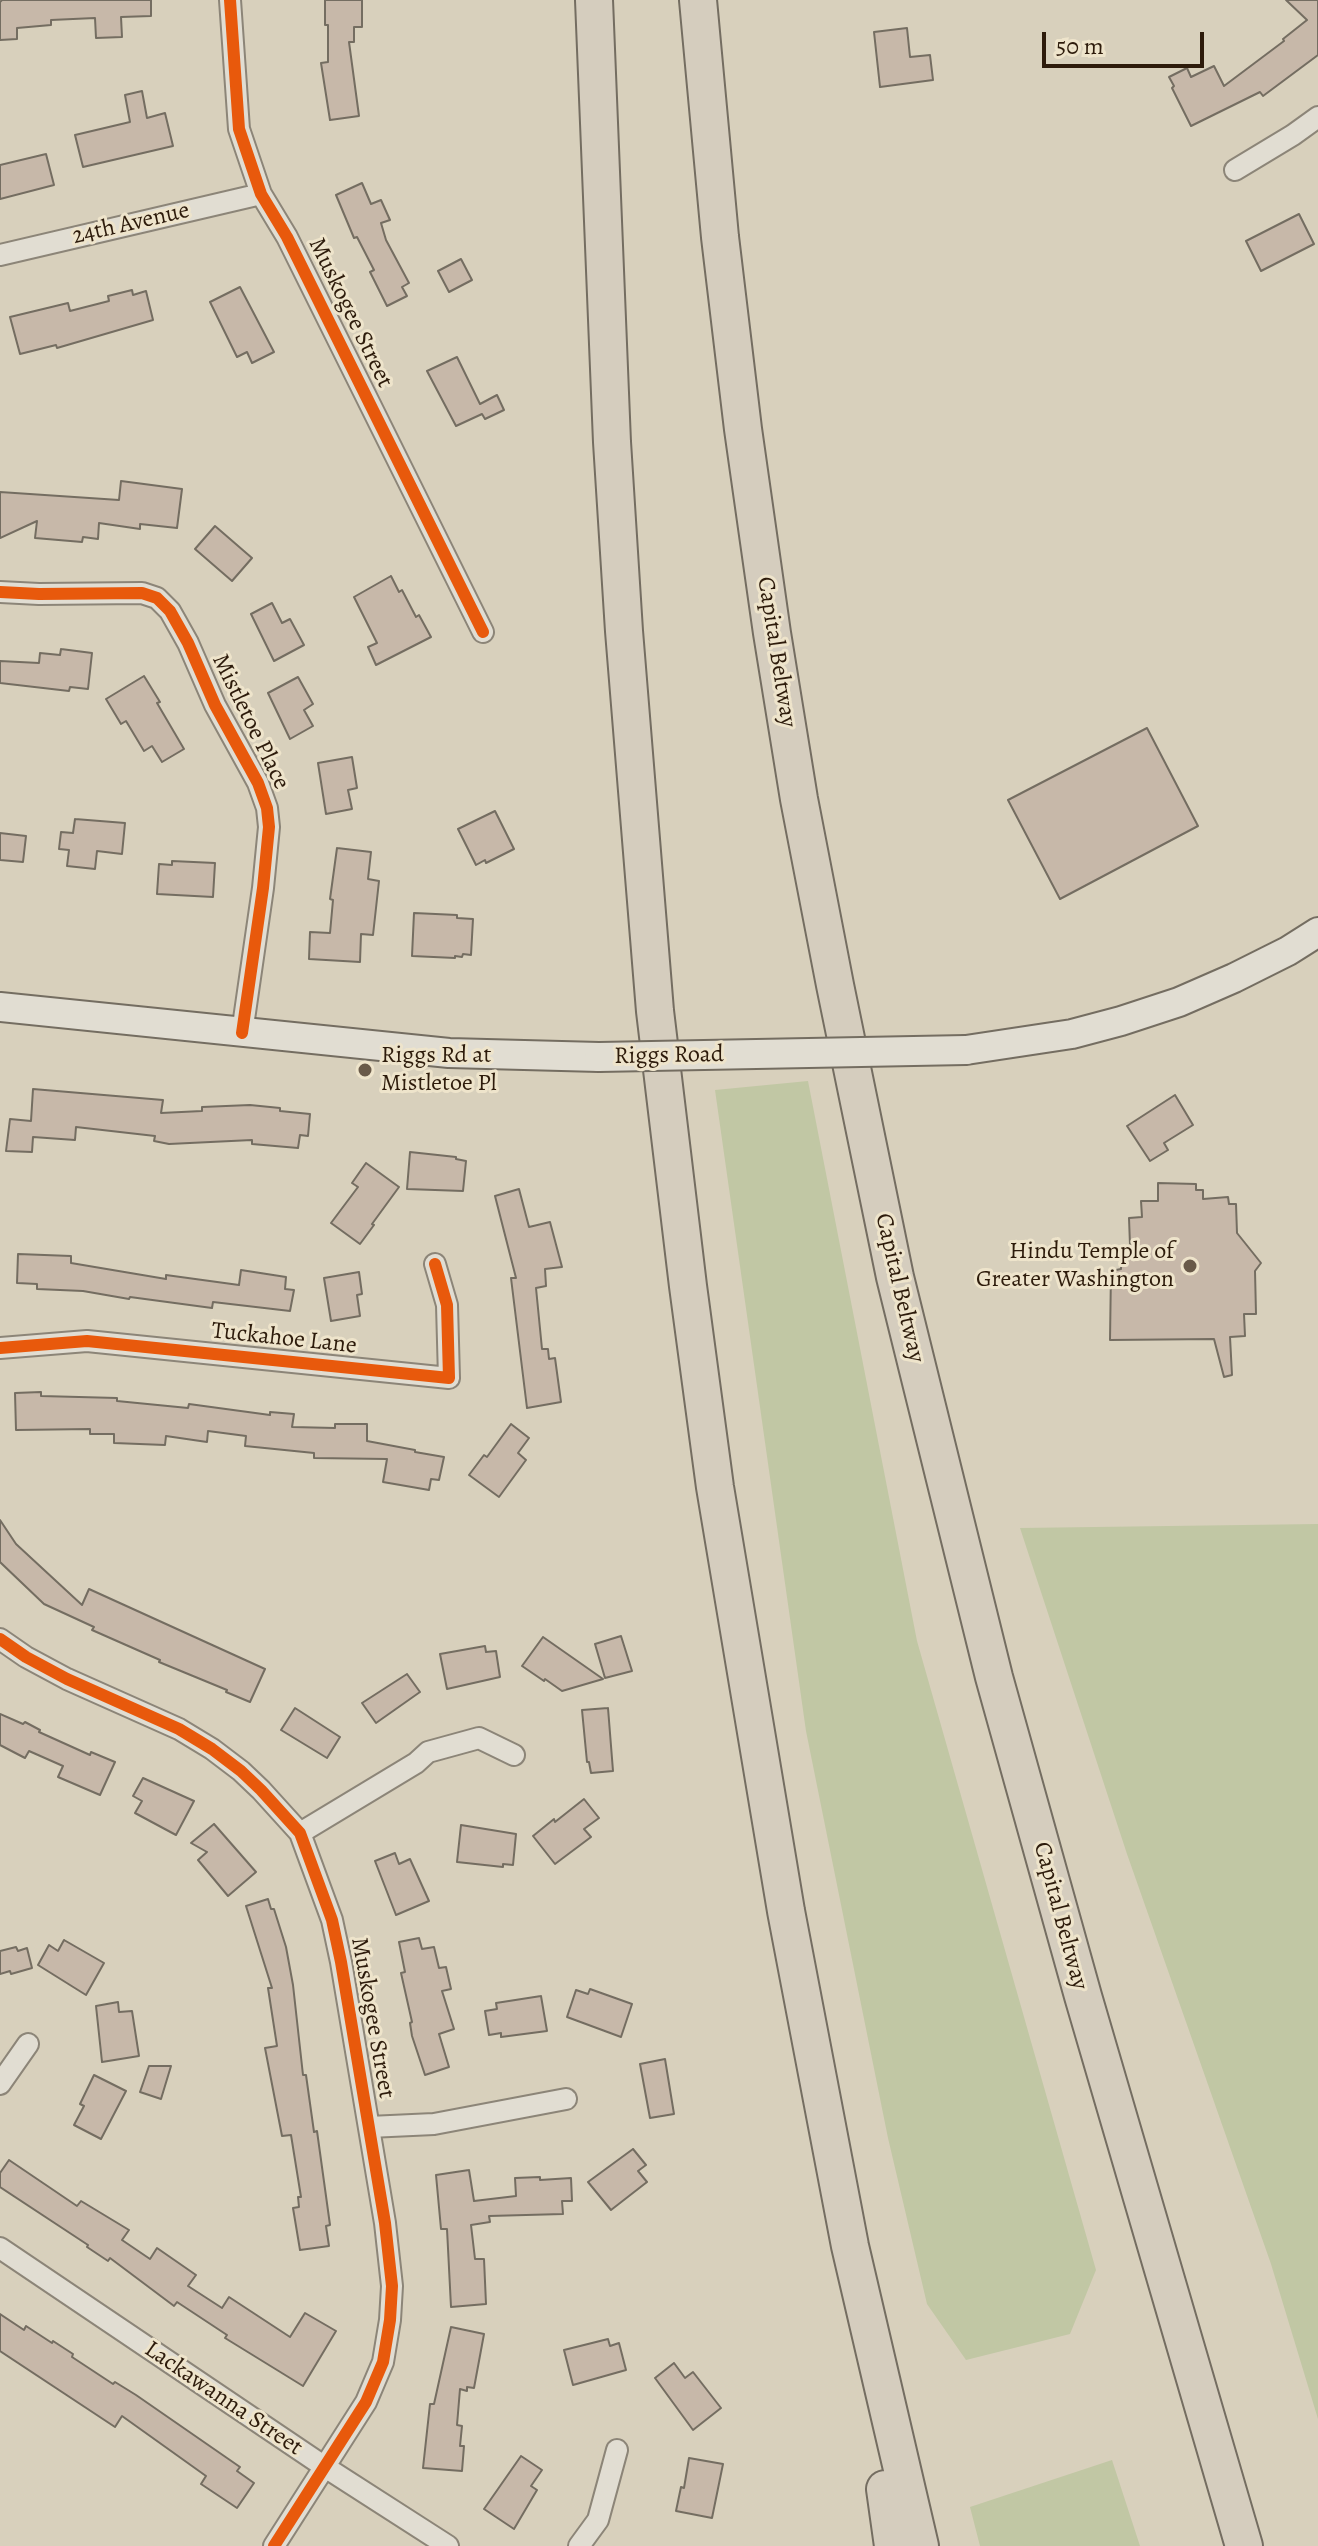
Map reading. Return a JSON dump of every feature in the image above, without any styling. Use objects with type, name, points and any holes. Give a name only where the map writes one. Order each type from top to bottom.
[{"type":"highway","points":[[594,0],[616,505],[633,752],[655,1011],[688,1286],[720,1518],[786,1911],[850,2246],[920,2546]]},
{"type":"highway","name":"Capital Beltway","points":[[698,0],[720,237],[772,633],[823,923],[895,1277],[994,1677],[1083,1996],[1247,2546]]},
{"type":"highway","points":[[850,2246],[893,2546]]},
{"type":"main road","name":"Riggs Road","points":[[0,1007],[449,1053],[599,1057],[966,1050],[1072,1034],[1179,1002],[1288,951],[1318,932]]},
{"type":"street","name":"Muskogee Street","points":[[230,0],[239,129],[261,194],[287,237],[483,632]]},
{"type":"street","points":[[1235,170],[1318,117]]},
{"type":"street","name":"24th Avenue","points":[[0,255],[261,194]]},
{"type":"street","name":"Mistletoe Place","points":[[0,592],[142,593],[157,598],[170,611],[188,643],[215,705],[258,783],[267,808],[269,827],[263,888],[242,1033]]},
{"type":"street","name":"Tuckahoe Lane","points":[[0,1348],[87,1341],[449,1378],[447,1305],[435,1264]]},
{"type":"street","name":"Muskogee Street","points":[[0,1639],[67,1679],[179,1729],[212,1749],[261,1790],[300,1833],[332,1920],[369,2127],[392,2286],[390,2320],[383,2362],[366,2402],[274,2546]]},
{"type":"street","points":[[300,1833],[416,1763],[428,1752],[479,1738],[514,1755]]},
{"type":"street","points":[[0,2084],[28,2044]]},
{"type":"street","points":[[369,2127],[434,2124],[566,2099]]},
{"type":"street","name":"Lackawanna Street","points":[[0,2248],[448,2546]]},
{"type":"street","points":[[579,2546],[598,2520],[617,2450]]},
{"type":"green space","points":[[808,1081],[917,1641],[1096,2270],[1070,2334],[966,2360],[927,2304],[888,2138],[806,1731],[715,1090]]},
{"type":"green space","points":[[1318,1524],[1318,2419],[1271,2264],[1127,1854],[1020,1528]]},
{"type":"green space","points":[[1112,2460],[1140,2546],[980,2546],[970,2507]]},
{"type":"building","points":[[2,0],[151,0],[151,16],[121,17],[122,37],[96,38],[95,18],[51,20],[51,25],[17,28],[17,39],[0,40]]},
{"type":"building","points":[[325,0],[362,0],[362,27],[354,27],[354,42],[349,42],[359,116],[330,120],[321,63],[328,62]]},
{"type":"building","points":[[1286,0],[1318,0],[1318,55],[1263,96],[1260,92],[1191,126],[1169,77],[1187,68],[1191,77],[1214,66],[1224,86],[1307,20]]},
{"type":"building","points":[[907,28],[910,57],[930,55],[933,80],[880,87],[874,32]]},
{"type":"building","points":[[142,91],[147,118],[165,113],[173,146],[83,167],[75,135],[130,122],[125,95]]},
{"type":"building","points":[[46,154],[54,185],[0,199],[0,165]]},
{"type":"building","points":[[362,183],[371,204],[381,200],[390,220],[381,223],[386,240],[409,283],[402,287],[407,296],[387,306],[370,272],[374,270],[357,237],[354,238],[336,195]]},
{"type":"building","points":[[1299,214],[1314,244],[1261,271],[1246,241]]},
{"type":"building","points":[[461,259],[472,280],[449,292],[438,271]]},
{"type":"building","points":[[240,287],[274,352],[252,363],[247,352],[237,357],[210,302]]},
{"type":"building","points":[[132,290],[133,295],[146,291],[153,320],[57,348],[56,345],[20,354],[10,317],[68,303],[70,311],[109,301],[108,296]]},
{"type":"building","points":[[457,357],[480,404],[497,395],[504,410],[485,419],[482,414],[456,426],[427,371]]},
{"type":"building","points":[[121,481],[182,489],[177,528],[140,524],[140,529],[99,523],[98,539],[83,537],[82,542],[35,538],[37,521],[0,538],[0,492],[119,500]]},
{"type":"building","points":[[215,526],[252,558],[232,581],[195,549]]},
{"type":"building","points":[[391,576],[431,637],[376,665],[368,647],[377,643],[354,597]]},
{"type":"building","points":[[272,603],[282,623],[290,619],[304,645],[274,661],[251,614]]},
{"type":"building","points":[[61,649],[92,653],[88,689],[70,687],[69,691],[0,683],[0,661],[39,663],[40,653],[60,655]]},
{"type":"building","points":[[144,676],[184,749],[162,762],[152,746],[144,751],[126,721],[121,724],[106,699]]},
{"type":"building","points":[[298,677],[313,704],[304,710],[313,726],[290,739],[268,693]]},
{"type":"building","points":[[1147,728],[1198,826],[1060,899],[1008,800]]},
{"type":"building","points":[[352,757],[357,788],[348,790],[352,809],[326,814],[318,763]]},
{"type":"building","points":[[495,811],[514,849],[476,865],[458,829]]},
{"type":"building","points":[[75,819],[125,823],[122,854],[97,851],[95,869],[67,866],[69,850],[59,849],[61,832],[73,833]]},
{"type":"building","points":[[0,833],[26,836],[23,862],[0,860]]},
{"type":"building","points":[[337,848],[371,852],[368,879],[379,881],[373,935],[361,934],[360,962],[309,959],[310,932],[330,933],[333,900],[330,899]]},
{"type":"building","points":[[172,861],[215,863],[213,897],[157,894],[159,864],[172,865]]},
{"type":"building","points":[[414,913],[473,919],[471,955],[463,954],[455,958],[412,956]]},
{"type":"building","points":[[33,1089],[163,1100],[161,1113],[202,1111],[202,1107],[250,1105],[280,1108],[280,1111],[310,1114],[308,1136],[300,1135],[298,1148],[252,1144],[252,1140],[169,1144],[154,1141],[155,1136],[76,1127],[75,1140],[33,1137],[32,1152],[6,1151],[10,1119],[31,1121]]},
{"type":"building","points":[[1175,1095],[1193,1125],[1164,1143],[1168,1150],[1150,1161],[1127,1126]]},
{"type":"building","points":[[410,1152],[466,1161],[463,1191],[407,1189]]},
{"type":"building","points":[[366,1163],[399,1187],[360,1244],[331,1223],[358,1187],[352,1183]]},
{"type":"building","name":"Hindu Temple of Greater Washington","points":[[1158,1183],[1196,1184],[1196,1190],[1203,1190],[1203,1199],[1228,1197],[1229,1204],[1236,1204],[1237,1233],[1261,1263],[1255,1271],[1256,1314],[1244,1314],[1245,1336],[1230,1337],[1232,1375],[1224,1377],[1214,1339],[1110,1340],[1111,1271],[1121,1269],[1122,1246],[1130,1245],[1129,1218],[1142,1217],[1141,1201],[1158,1201]]},
{"type":"building","points":[[519,1189],[529,1227],[550,1222],[562,1267],[545,1269],[546,1286],[536,1288],[542,1349],[548,1349],[549,1359],[555,1358],[561,1402],[527,1408],[511,1278],[516,1278],[495,1196]]},
{"type":"building","points":[[18,1254],[71,1256],[71,1263],[166,1279],[166,1275],[239,1285],[241,1270],[286,1277],[285,1289],[294,1290],[290,1311],[213,1302],[212,1308],[83,1291],[37,1289],[37,1284],[17,1283]]},
{"type":"building","points":[[359,1272],[362,1294],[357,1295],[360,1316],[331,1321],[324,1278]]},
{"type":"building","points":[[41,1392],[41,1396],[117,1398],[117,1401],[188,1408],[189,1404],[270,1415],[270,1412],[294,1414],[292,1427],[335,1428],[335,1424],[367,1424],[367,1441],[444,1457],[439,1480],[431,1479],[429,1490],[383,1482],[387,1459],[314,1458],[314,1453],[245,1446],[246,1436],[208,1431],[207,1442],[166,1436],[165,1445],[114,1443],[114,1434],[90,1434],[90,1429],[16,1430],[15,1393]]},
{"type":"building","points":[[511,1424],[529,1438],[518,1453],[526,1460],[499,1497],[469,1475],[484,1455],[487,1457]]},
{"type":"building","points":[[0,1520],[16,1544],[82,1605],[89,1589],[265,1669],[250,1702],[159,1662],[44,1604],[0,1562]]},
{"type":"building","points":[[621,1636],[632,1671],[605,1678],[595,1644]]},
{"type":"building","points":[[543,1637],[603,1679],[562,1691],[522,1666]]},
{"type":"building","points":[[485,1646],[486,1652],[496,1651],[500,1677],[447,1689],[440,1654]]},
{"type":"building","points":[[407,1674],[420,1692],[376,1723],[362,1703]]},
{"type":"building","points":[[295,1708],[340,1737],[327,1758],[281,1730]]},
{"type":"building","points":[[608,1708],[613,1771],[591,1773],[587,1762],[582,1710]]},
{"type":"building","points":[[0,1714],[23,1724],[25,1722],[39,1732],[90,1755],[91,1752],[115,1762],[100,1795],[58,1777],[63,1766],[29,1751],[25,1758],[0,1745]]},
{"type":"building","points":[[143,1778],[194,1801],[176,1835],[135,1813],[142,1801],[133,1796]]},
{"type":"building","points":[[584,1799],[599,1818],[584,1829],[591,1837],[555,1864],[533,1836]]},
{"type":"building","points":[[214,1824],[256,1872],[228,1896],[198,1860],[207,1852],[191,1843]]},
{"type":"building","points":[[461,1825],[516,1834],[513,1865],[503,1864],[503,1867],[457,1862]]},
{"type":"building","points":[[395,1853],[399,1864],[410,1859],[429,1901],[396,1915],[375,1861]]},
{"type":"building","points":[[268,1899],[286,1947],[303,2075],[306,2075],[314,2132],[317,2131],[330,2225],[326,2226],[329,2246],[300,2250],[293,2208],[299,2207],[298,2197],[301,2197],[291,2135],[282,2136],[265,2048],[277,2046],[268,1988],[272,1988],[246,1906]]},
{"type":"building","points":[[419,1938],[422,1949],[434,1947],[439,1968],[446,1967],[451,1989],[442,1991],[454,2029],[439,2034],[449,2067],[425,2075],[412,2036],[399,1942]]},
{"type":"building","points":[[64,1940],[104,1963],[86,1995],[38,1965],[49,1945],[58,1951]]},
{"type":"building","points":[[16,1947],[18,1951],[27,1948],[32,1968],[0,1974],[0,1951]]},
{"type":"building","points":[[590,1989],[632,2004],[621,2037],[567,2017],[576,1990],[588,1994]]},
{"type":"building","points":[[541,1996],[547,2031],[501,2037],[501,2033],[489,2035],[485,2011],[497,2009],[496,2003]]},
{"type":"building","points":[[118,2002],[119,2012],[132,2011],[139,2056],[102,2062],[96,2006]]},
{"type":"building","points":[[665,2059],[674,2114],[650,2118],[640,2064]]},
{"type":"building","points":[[149,2066],[171,2066],[161,2099],[140,2092]]},
{"type":"building","points":[[94,2075],[126,2091],[101,2139],[74,2125]]},
{"type":"building","points":[[633,2149],[646,2165],[638,2171],[647,2182],[611,2210],[588,2182]]},
{"type":"building","points":[[9,2160],[77,2206],[81,2201],[129,2230],[122,2240],[150,2259],[157,2248],[196,2275],[188,2286],[222,2308],[229,2297],[290,2337],[305,2313],[336,2331],[303,2386],[225,2338],[227,2335],[177,2302],[174,2306],[110,2258],[108,2261],[0,2187],[0,2173]]},
{"type":"building","points":[[469,2170],[474,2201],[516,2196],[515,2178],[540,2177],[540,2180],[571,2178],[572,2201],[562,2201],[563,2214],[489,2216],[490,2222],[471,2225],[475,2259],[484,2259],[486,2304],[451,2307],[447,2229],[441,2229],[436,2175]]},
{"type":"building","points":[[0,2314],[24,2330],[26,2326],[53,2341],[73,2354],[72,2357],[136,2395],[240,2467],[237,2471],[254,2483],[237,2508],[201,2484],[206,2476],[122,2416],[115,2427],[0,2351]]},
{"type":"building","points":[[451,2327],[484,2334],[474,2388],[467,2387],[467,2391],[460,2389],[457,2425],[462,2426],[462,2471],[423,2468],[430,2404],[434,2404]]},
{"type":"building","points":[[608,2339],[610,2346],[619,2343],[626,2370],[573,2385],[564,2350]]},
{"type":"building","points":[[674,2363],[685,2378],[693,2372],[721,2408],[693,2430],[655,2378]]},
{"type":"building","points":[[521,2456],[542,2470],[531,2486],[537,2490],[514,2529],[484,2509]]},
{"type":"building","points":[[689,2458],[723,2464],[712,2518],[676,2511]]},
{"type":"cycle path","points":[[230,0],[239,129],[261,194],[287,237],[483,632]]},
{"type":"cycle path","points":[[0,592],[142,593],[157,598],[170,611],[188,643],[215,705],[258,783],[267,808],[269,827],[263,888],[242,1033]]},
{"type":"cycle path","points":[[0,1348],[87,1341],[449,1378],[447,1305],[435,1264]]},
{"type":"cycle path","points":[[0,1639],[67,1679],[179,1729],[241,1771],[300,1833],[332,1920],[385,2223],[392,2286],[390,2320],[383,2362],[366,2402],[274,2546]]},
{"type":"place","name":"Riggs Rd at Mistletoe Pl","points":[[365,1070]]},
{"type":"place","name":"Hindu Temple of Greater Washington","points":[[1190,1266]]}]
